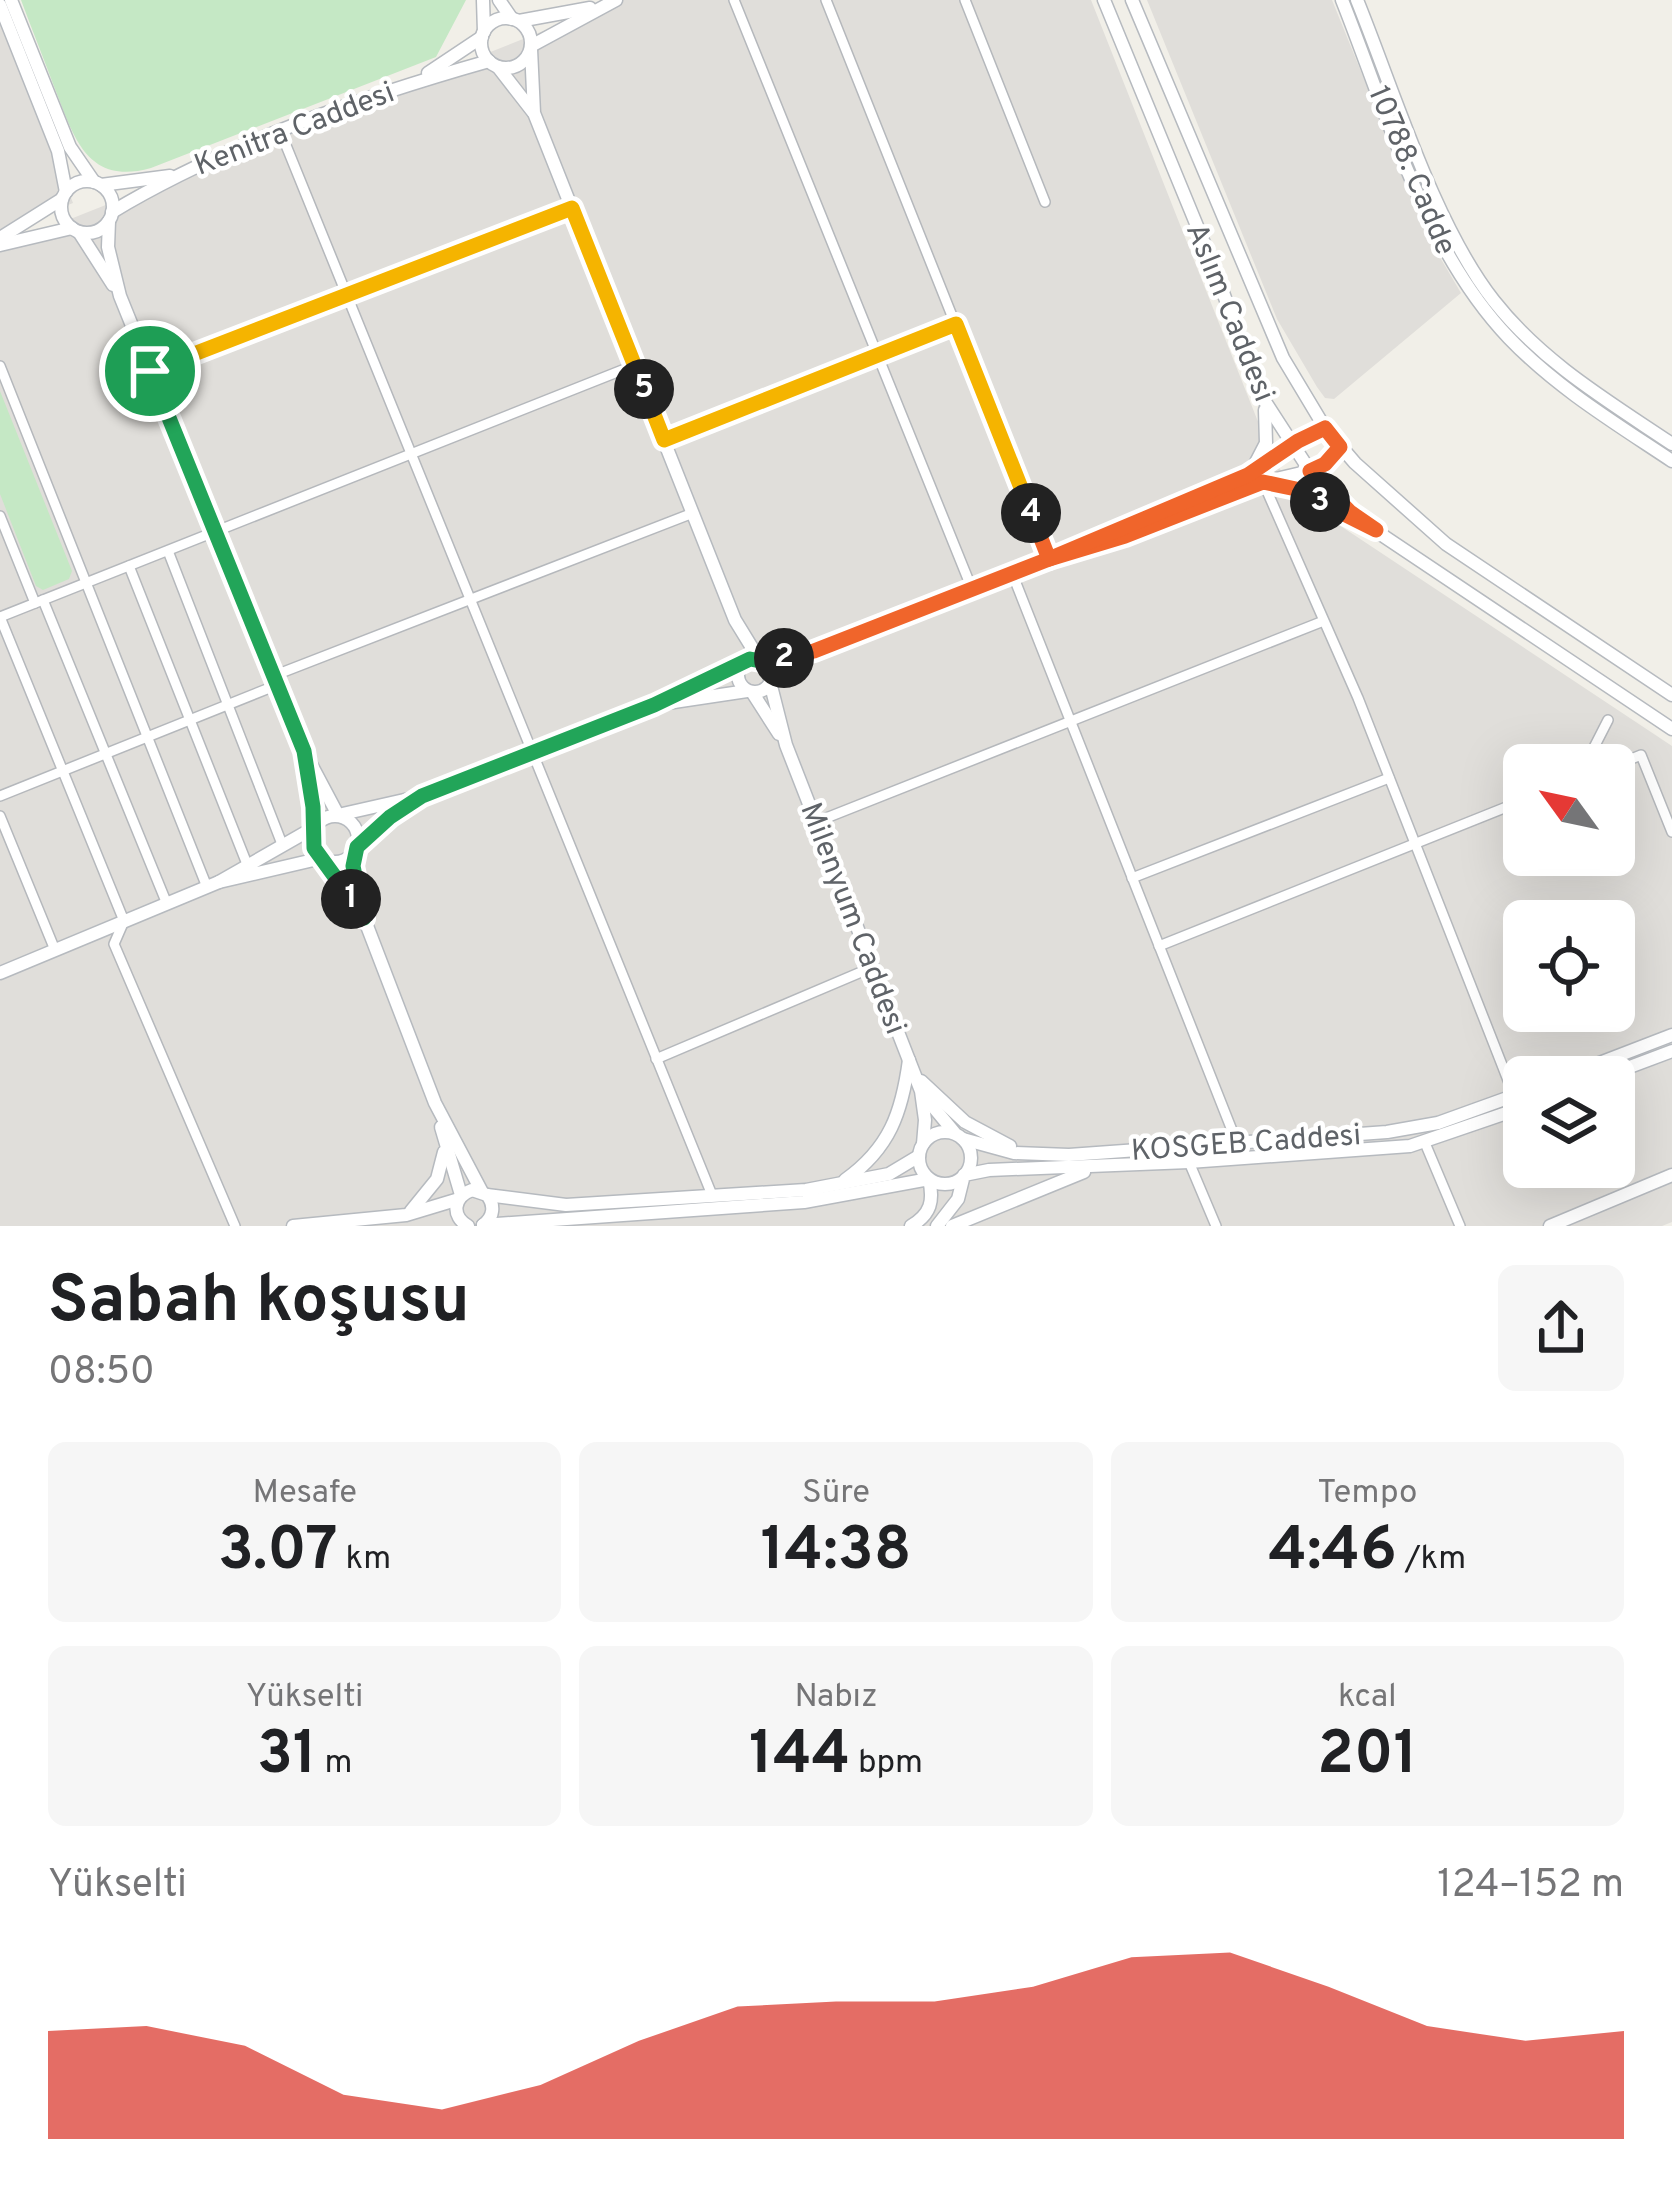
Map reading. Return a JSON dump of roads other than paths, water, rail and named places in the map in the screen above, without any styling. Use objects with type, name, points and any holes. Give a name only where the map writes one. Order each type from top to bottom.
[{"type":"street","points":[[10,0],[79,166],[110,194],[108,247],[120,296],[304,751],[338,815],[355,826],[353,866],[364,918],[435,1103],[493,1211],[482,1226]]},
{"type":"street","points":[[483,0],[482,49],[534,113],[735,620],[742,664],[737,676],[786,745]]},
{"type":"street","points":[[499,0],[530,33],[534,113]]},
{"type":"street","points":[[734,0],[972,589]]},
{"type":"street","points":[[826,0],[1049,559]]},
{"type":"street","points":[[965,0],[1045,202]]},
{"type":"street","name":"Aslım Caddesi","points":[[1104,0],[1262,398],[1310,471],[1350,512],[1672,729]]},
{"type":"street","name":"Aslım Caddesi","points":[[1132,0],[1283,358],[1325,428],[1446,544],[1672,695]]},
{"type":"street","name":"10788. Cadde","points":[[1342,0],[1433,227],[1471,293],[1547,374],[1672,461]]},
{"type":"street","name":"10788. Cadde","points":[[1357,0],[1438,202],[1482,286],[1553,362],[1672,444]]},
{"type":"street","points":[[417,80],[496,20],[609,3]]},
{"type":"street","points":[[417,80],[494,64],[515,67],[531,48],[609,3]]},
{"type":"street","points":[[0,5],[58,151],[62,215],[120,296]]},
{"type":"street","name":"Kenitra Caddesi","points":[[171,176],[417,80]]},
{"type":"street","points":[[280,133],[712,1195]]},
{"type":"street","points":[[0,242],[79,182],[171,176]]},
{"type":"street","points":[[0,242],[75,230],[95,232],[171,176]]},
{"type":"street","points":[[150,371],[572,208]]},
{"type":"street","points":[[664,440],[956,324]]},
{"type":"street","points":[[235,1226],[114,944],[124,922],[0,617],[634,365]]},
{"type":"street","points":[[0,366],[147,737],[213,884]]},
{"type":"street","points":[[1248,475],[1266,443],[1262,398]]},
{"type":"street","points":[[0,973],[213,884],[325,818],[422,796],[654,705],[742,664],[814,651],[1248,475],[1325,428]]},
{"type":"street","points":[[1049,559],[1125,536],[1263,482],[1310,471],[1325,464],[1340,447]]},
{"type":"street","points":[[1263,482],[1309,495],[1376,530]]},
{"type":"street","points":[[1263,482],[1358,698],[1503,1059]]},
{"type":"street","points":[[0,796],[228,705],[468,599],[693,513]]},
{"type":"street","points":[[0,516],[167,904]]},
{"type":"street","points":[[168,550],[282,844]]},
{"type":"street","points":[[129,566],[247,864]]},
{"type":"street","points":[[1012,573],[1237,1143]]},
{"type":"street","points":[[735,620],[771,680],[786,745]]},
{"type":"street","points":[[816,822],[1321,622]]},
{"type":"street","points":[[654,705],[763,690],[814,651]]},
{"type":"street","points":[[1596,744],[1608,720]]},
{"type":"street","name":"Milenyum Caddesi","points":[[786,745],[921,1091],[925,1113],[921,1150]]},
{"type":"street","points":[[304,751],[315,827],[312,841],[364,918]]},
{"type":"street","points":[[1635,757],[1641,755],[1672,832]]},
{"type":"street","points":[[1132,878],[1389,778]]},
{"type":"street","points":[[213,884],[322,858],[342,861],[378,826],[422,796]]},
{"type":"street","points":[[1159,946],[1503,808]]},
{"type":"street","points":[[0,816],[55,950]]},
{"type":"street","points":[[656,1059],[873,967]]},
{"type":"street","points":[[1617,1056],[1672,1035]]},
{"type":"street","points":[[1635,1065],[1672,1051]]},
{"type":"street","points":[[838,1185],[871,1160],[888,1139],[898,1116],[909,1059]]},
{"type":"street","points":[[915,1076],[972,1127],[1034,1154]]},
{"type":"street","name":"Milenyum Caddesi","points":[[921,1091],[960,1137]]},
{"type":"street","points":[[435,1103],[460,1197],[457,1214],[467,1226]]},
{"type":"street","name":"KOSGEB Caddesi","points":[[960,1137],[1034,1154],[1237,1143],[1420,1127],[1503,1105]]},
{"type":"street","name":"KOSGEB Caddesi","points":[[964,1175],[1000,1168],[1094,1168],[1425,1143],[1503,1109]]},
{"type":"street","points":[[292,1226],[406,1215],[472,1190],[566,1205],[838,1185],[889,1174],[939,1133],[960,1137],[971,1157],[958,1199],[937,1226]]},
{"type":"street","points":[[406,1215],[437,1179],[443,1138]]},
{"type":"street","points":[[1425,1143],[1460,1226]]},
{"type":"street","points":[[911,1226],[925,1216],[932,1202],[929,1179],[920,1166],[921,1150]]},
{"type":"street","points":[[1189,1162],[1216,1226]]},
{"type":"street","name":"KOSGEB Caddesi","points":[[952,1226],[970,1223],[1094,1168]]},
{"type":"street","points":[[482,1226],[804,1202],[929,1179],[947,1184],[964,1175]]},
{"type":"street","points":[[1550,1226],[1672,1175]]},
{"type":"street","points":[[453,1226],[467,1226]]}]
